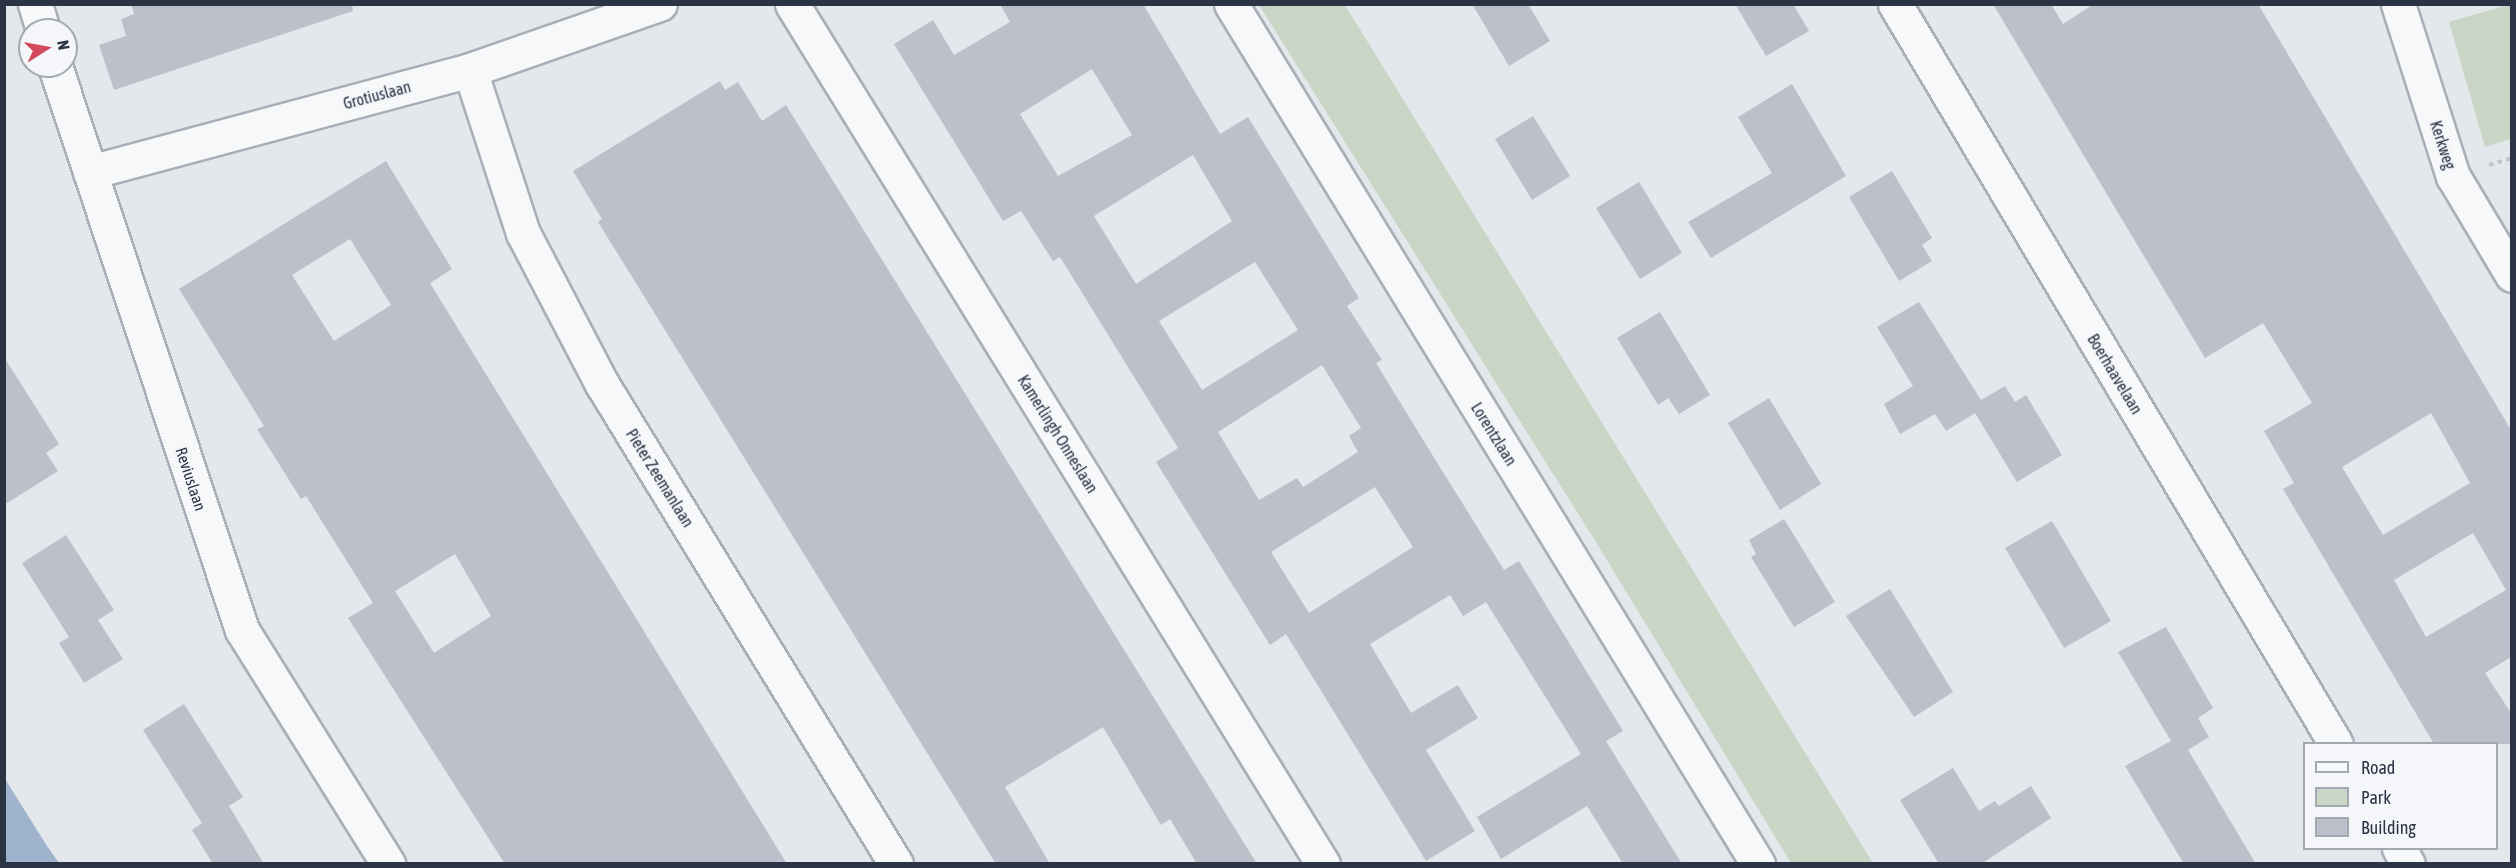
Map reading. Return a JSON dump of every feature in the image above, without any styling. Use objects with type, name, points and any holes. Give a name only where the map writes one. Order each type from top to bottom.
[{"type":"street","name":"Grotiuslaan","points":[[90,172],[470,70],[660,4]]},
{"type":"street","name":"Kamerlingh Onneslaan","points":[[792,4],[1323,864]]},
{"type":"street","name":"Lorentzlaan","points":[[1231,4],[1758,864]]},
{"type":"street","name":"Boerhaavelaan","points":[[1894,4],[2335,742]]},
{"type":"street","name":"Kerkweg","points":[[2398,4],[2453,176],[2511,275]]},
{"type":"street","name":"Pieter Zeemanlaan","points":[[470,70],[523,233],[602,384],[896,864]]},
{"type":"street","name":"Reviuslaan","points":[[59,78],[242,630],[388,864]]},
{"type":"street","points":[[2400,850],[2408,864]]},
{"type":"green space","points":[[2511,4],[2511,139],[2485,147],[2449,22]]},
{"type":"green space","points":[[1259,5],[1345,5],[1873,863],[1791,863],[1599,547]]},
{"type":"water","points":[[5,779],[47,846],[59,863],[5,863]]},
{"type":"building","points":[[131,4],[352,4],[353,11],[114,90],[99,45],[126,36],[121,19],[134,14]]},
{"type":"building","points":[[1000,4],[1143,4],[1220,134],[1248,117],[1359,298],[1347,306],[1382,360],[1376,363],[1504,570],[1519,561],[1623,731],[1606,741],[1682,864],[1623,864],[1587,806],[1501,859],[1477,817],[1581,754],[1486,602],[1463,616],[1450,595],[1370,644],[1411,713],[1458,685],[1478,718],[1426,750],[1475,831],[1426,861],[1286,634],[1270,645],[1156,462],[1178,448],[1060,257],[1053,261],[1021,211],[1003,221],[894,44],[933,20],[954,55],[1010,22]],"holes":[[[1092,69],[1132,135],[1058,176],[1020,114]],[[1193,155],[1232,221],[1136,284],[1094,216]],[[1255,262],[1298,330],[1202,390],[1159,321]],[[1322,365],[1361,428],[1349,436],[1358,452],[1303,487],[1297,478],[1259,500],[1218,432]],[[1375,487],[1413,547],[1309,613],[1271,552]]]},
{"type":"building","points":[[1472,4],[1528,4],[1550,41],[1509,66]]},
{"type":"building","points":[[1735,4],[1793,4],[1809,31],[1766,56]]},
{"type":"building","points":[[1993,4],[2051,4],[2063,24],[2094,4],[2258,4],[2511,430],[2511,657],[2485,673],[2511,713],[2511,744],[2433,742],[2283,489],[2294,483],[2264,431],[2312,403],[2263,323],[2205,358]],"holes":[[[2431,413],[2470,483],[2383,535],[2342,467]],[[2473,533],[2506,590],[2426,637],[2394,580]]]},
{"type":"building","points":[[720,81],[725,90],[738,82],[762,121],[786,105],[1257,864],[1197,864],[1170,819],[1161,825],[1103,727],[1005,787],[1050,864],[996,864],[598,222],[602,219],[573,171]]},
{"type":"building","points":[[1792,84],[1846,176],[1711,258],[1688,222],[1772,173],[1738,117]]},
{"type":"building","points":[[1533,116],[1570,176],[1532,200],[1495,139]]},
{"type":"building","points":[[386,161],[452,269],[430,283],[787,864],[505,864],[348,618],[373,603],[306,496],[301,499],[257,429],[264,426],[179,289]],"holes":[[[350,239],[391,305],[334,341],[292,275]],[[455,554],[491,616],[434,653],[395,591]]]},
{"type":"building","points":[[1892,171],[1932,238],[1922,245],[1932,261],[1899,281],[1849,197]]},
{"type":"building","points":[[1639,182],[1682,253],[1640,279],[1596,208]]},
{"type":"building","points":[[1919,302],[1981,400],[2005,386],[2015,402],[2026,395],[2062,455],[2017,482],[1975,413],[1946,431],[1935,414],[1900,434],[1884,404],[1913,386],[1877,327]]},
{"type":"building","points":[[1660,312],[1710,395],[1679,414],[1668,398],[1658,405],[1617,338]]},
{"type":"building","points":[[4,357],[59,444],[46,453],[58,471],[4,505]]},
{"type":"building","points":[[1769,398],[1821,484],[1780,510],[1728,423]]},
{"type":"building","points":[[1784,519],[1835,602],[1794,627],[1751,557],[1756,554],[1749,540]]},
{"type":"building","points":[[2052,521],[2111,621],[2064,648],[2005,548]]},
{"type":"building","points":[[66,535],[114,610],[98,620],[123,659],[84,683],[59,643],[69,637],[22,563]]},
{"type":"building","points":[[1890,589],[1953,692],[1914,717],[1846,616]]},
{"type":"building","points":[[2166,627],[2213,708],[2198,718],[2209,737],[2188,750],[2256,864],[2184,864],[2125,766],[2171,741],[2118,652]]},
{"type":"building","points":[[184,704],[243,797],[229,806],[264,864],[213,864],[192,830],[202,823],[143,730]]},
{"type":"building","points":[[1953,768],[1979,811],[1995,801],[1999,806],[2031,786],[2051,818],[1981,864],[1939,864],[1900,800]]}]
